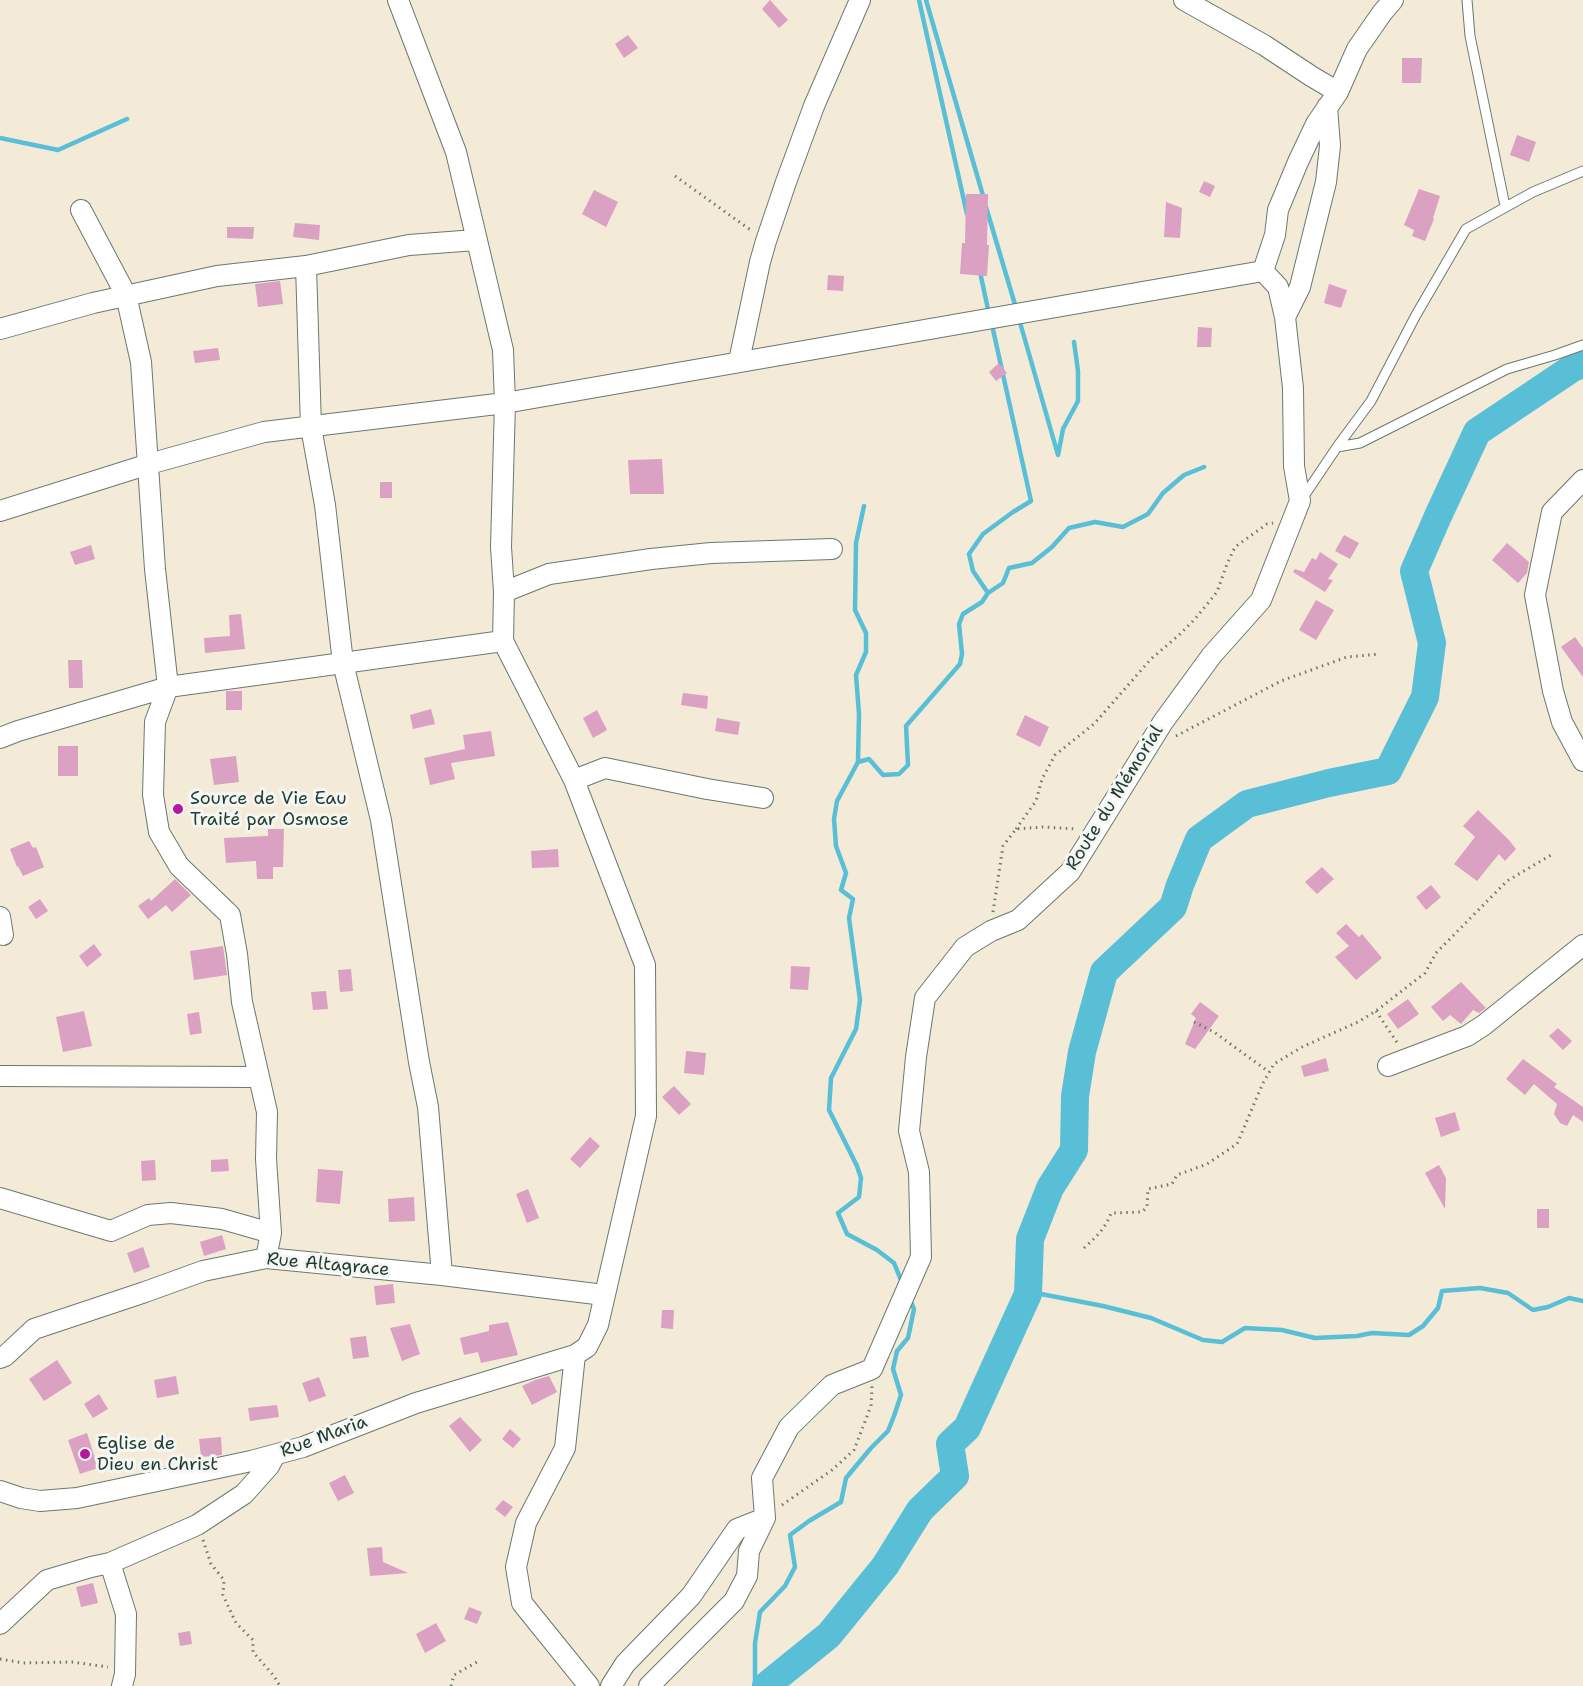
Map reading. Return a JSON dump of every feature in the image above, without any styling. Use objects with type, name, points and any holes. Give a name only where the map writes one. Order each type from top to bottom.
[{"type":"street","points":[[398,0],[456,152],[502,350],[505,403],[501,547],[504,592],[503,641],[574,780],[645,965],[646,1116],[598,1325],[586,1347],[574,1355],[565,1448],[526,1523],[516,1567],[522,1603],[589,1686]]},
{"type":"street","points":[[739,362],[766,241],[814,106],[860,0]]},
{"type":"street","points":[[1184,0],[1264,45],[1311,76],[1333,100],[1326,182],[1300,287],[1285,318]]},
{"type":"street","points":[[1263,271],[1275,235],[1278,210],[1316,124],[1333,100],[1357,49],[1393,0]]},
{"type":"street","points":[[81,210],[126,295],[141,362],[156,569],[168,687],[155,722],[153,795],[159,832],[179,866],[230,915],[243,1002],[267,1112],[266,1159],[271,1233],[266,1258]]},
{"type":"street","points":[[0,329],[126,295],[217,276],[306,267],[409,245],[476,240]]},
{"type":"street","points":[[306,267],[310,427],[325,505],[343,663],[381,820],[419,1062],[429,1107],[442,1275]]},
{"type":"street","points":[[1263,271],[1278,287],[1285,318],[1293,388],[1297,510]]},
{"type":"street","points":[[0,511],[148,464],[264,432],[505,403],[1263,271]]},
{"type":"street","points":[[1583,480],[1552,512],[1535,595],[1553,691],[1562,722],[1583,761]]},
{"type":"street","name":"Route du Mémorial","points":[[872,1369],[921,1257],[919,1172],[909,1131],[916,1057],[925,998],[965,947],[1018,920],[1070,872],[1163,722],[1212,655],[1261,600],[1297,510]]},
{"type":"street","points":[[504,592],[549,574],[651,560],[711,554],[832,549]]},
{"type":"street","points":[[0,738],[168,687],[503,641]]},
{"type":"street","points":[[574,780],[605,768],[763,798]]},
{"type":"street","points":[[1388,1066],[1467,1036],[1484,1025],[1583,945]]},
{"type":"street","points":[[0,1076],[260,1077]]},
{"type":"street","points":[[0,1198],[111,1231],[148,1215],[171,1213],[222,1219],[271,1233]]},
{"type":"street","name":"Rue Altagrace","points":[[0,1358],[34,1329],[203,1271],[266,1258],[442,1275],[604,1295]]},
{"type":"street","name":"Rue Maria","points":[[0,1491],[40,1501],[77,1498],[251,1461],[303,1447],[416,1403],[574,1355]]},
{"type":"street","points":[[649,1686],[734,1601],[747,1576],[749,1551],[765,1518],[762,1478],[789,1427],[832,1385],[872,1369]]},
{"type":"street","points":[[0,1624],[46,1580],[110,1563],[197,1525],[244,1494],[269,1466],[275,1455]]},
{"type":"street","points":[[611,1686],[625,1664],[692,1596],[737,1529],[765,1518]]},
{"type":"street","points":[[110,1563],[126,1614],[123,1677]]},
{"type":"lane","points":[[1467,0],[1470,36],[1505,206]]},
{"type":"lane","points":[[1297,510],[1337,447],[1371,401],[1416,315],[1466,229],[1533,192],[1583,171]]},
{"type":"lane","points":[[1337,447],[1360,443],[1507,369],[1583,345]]},
{"type":"path","points":[[675,176],[766,241]]},
{"type":"path","points":[[991,932],[1003,846],[1036,801],[1042,779],[1055,755],[1094,724],[1151,659],[1195,619],[1217,592],[1235,547],[1267,524],[1297,510]]},
{"type":"path","points":[[1176,736],[1281,681],[1347,657],[1380,654]]},
{"type":"path","points":[[1016,829],[1042,826],[1096,832]]},
{"type":"path","points":[[1084,1248],[1100,1233],[1111,1213],[1142,1212],[1147,1207],[1148,1189],[1172,1184],[1177,1175],[1207,1164],[1237,1144],[1263,1083],[1274,1064],[1302,1047],[1358,1022],[1376,1011],[1425,973],[1436,953],[1507,881],[1551,855]]},
{"type":"path","points":[[1376,1011],[1408,1059]]},
{"type":"path","points":[[1194,1022],[1214,1032],[1269,1072]]},
{"type":"path","points":[[765,1518],[832,1470],[854,1450],[872,1406],[872,1369]]},
{"type":"path","points":[[197,1525],[211,1564],[224,1580],[223,1594],[236,1623],[253,1640],[253,1652],[280,1686]]},
{"type":"path","points":[[0,1659],[23,1663],[72,1662],[123,1677]]},
{"type":"path","points":[[451,1686],[454,1675],[477,1662]]},
{"type":"building","points":[[770,0],[788,20],[779,28],[762,9]]},
{"type":"building","points":[[628,35],[638,48],[624,58],[615,44]]},
{"type":"building","points":[[1402,58],[1422,58],[1421,83],[1402,83]]},
{"type":"building","points":[[1517,135],[1536,142],[1529,162],[1510,155]]},
{"type":"building","points":[[1204,181],[1215,186],[1210,197],[1199,192]]},
{"type":"building","points":[[1419,189],[1440,196],[1425,241],[1412,236],[1414,230],[1404,225]]},
{"type":"building","points":[[594,190],[618,202],[606,227],[582,214]]},
{"type":"building","points":[[966,194],[988,194],[987,276],[960,274],[962,243],[965,243]]},
{"type":"building","points":[[1166,202],[1182,208],[1180,238],[1164,237]]},
{"type":"building","points":[[295,223],[320,225],[319,240],[293,237]]},
{"type":"building","points":[[227,227],[254,227],[253,239],[227,238]]},
{"type":"building","points":[[828,275],[844,276],[843,291],[827,290]]},
{"type":"building","points":[[280,281],[283,304],[258,307],[255,284]]},
{"type":"building","points":[[1329,284],[1347,290],[1341,308],[1324,303]]},
{"type":"building","points":[[1198,327],[1212,328],[1211,347],[1197,347]]},
{"type":"building","points":[[218,348],[220,360],[195,363],[193,351]]},
{"type":"building","points":[[999,363],[1007,373],[996,381],[989,372]]},
{"type":"building","points":[[662,459],[664,494],[630,494],[628,460]]},
{"type":"building","points":[[380,482],[392,482],[392,498],[380,498]]},
{"type":"building","points":[[1344,535],[1359,543],[1350,559],[1335,551]]},
{"type":"building","points":[[1507,543],[1529,562],[1527,573],[1518,583],[1492,560]]},
{"type":"building","points":[[91,545],[95,559],[75,565],[70,552]]},
{"type":"building","points":[[1320,552],[1338,564],[1328,579],[1333,580],[1325,592],[1293,572],[1295,569],[1304,572],[1312,558],[1316,560]]},
{"type":"building","points":[[1316,600],[1334,610],[1316,640],[1299,630]]},
{"type":"building","points":[[241,614],[245,649],[205,653],[204,638],[230,636],[229,615]]},
{"type":"building","points":[[1575,637],[1583,648],[1583,677],[1561,647]]},
{"type":"building","points":[[68,660],[82,660],[83,688],[69,688]]},
{"type":"building","points":[[226,691],[242,691],[242,710],[226,710]]},
{"type":"building","points":[[683,693],[708,696],[707,709],[681,705]]},
{"type":"building","points":[[431,709],[435,724],[413,729],[410,715]]},
{"type":"building","points":[[597,710],[607,730],[593,738],[583,718]]},
{"type":"building","points":[[1025,715],[1049,727],[1040,747],[1016,735]]},
{"type":"building","points":[[717,718],[740,722],[738,735],[715,731]]},
{"type":"building","points":[[491,731],[495,756],[451,763],[455,779],[430,785],[424,758],[465,749],[463,735]]},
{"type":"building","points":[[58,746],[78,746],[78,776],[58,776]]},
{"type":"building","points":[[236,756],[239,782],[214,785],[210,759]]},
{"type":"building","points":[[1478,810],[1516,849],[1505,861],[1499,854],[1477,881],[1454,864],[1475,837],[1463,826]]},
{"type":"building","points":[[268,829],[284,829],[283,867],[273,867],[273,879],[257,879],[256,861],[226,863],[224,838],[268,836]]},
{"type":"building","points":[[29,841],[33,848],[36,847],[44,867],[23,876],[10,849]]},
{"type":"building","points":[[558,849],[559,867],[532,868],[531,851]]},
{"type":"building","points":[[1322,867],[1334,879],[1317,894],[1305,882]]},
{"type":"building","points":[[175,879],[191,895],[172,912],[166,905],[148,919],[138,906],[149,898],[151,901]]},
{"type":"building","points":[[1431,885],[1441,897],[1426,910],[1416,897]]},
{"type":"building","points":[[40,899],[48,911],[36,919],[28,907]]},
{"type":"building","points":[[1346,924],[1359,937],[1362,934],[1382,958],[1356,980],[1335,957],[1349,946],[1336,933]]},
{"type":"building","points":[[94,944],[102,955],[87,967],[79,956]]},
{"type":"building","points":[[223,946],[227,975],[194,980],[190,951]]},
{"type":"building","points":[[791,966],[810,967],[808,990],[790,989]]},
{"type":"building","points":[[351,969],[353,991],[340,992],[338,970]]},
{"type":"building","points":[[1461,982],[1486,1008],[1479,1013],[1473,1010],[1461,1024],[1450,1015],[1443,1021],[1431,1007]]},
{"type":"building","points":[[326,991],[328,1009],[313,1010],[311,992]]},
{"type":"building","points":[[1408,999],[1419,1014],[1398,1029],[1387,1014]]},
{"type":"building","points":[[1200,1002],[1219,1016],[1195,1049],[1185,1044],[1196,1018],[1191,1014]]},
{"type":"building","points":[[84,1011],[92,1046],[63,1052],[56,1017]]},
{"type":"building","points":[[199,1012],[202,1033],[190,1035],[187,1014]]},
{"type":"building","points":[[1558,1028],[1572,1041],[1563,1050],[1549,1036]]},
{"type":"building","points":[[686,1051],[706,1053],[704,1075],[684,1073]]},
{"type":"building","points":[[1326,1058],[1329,1071],[1304,1077],[1301,1066]]},
{"type":"building","points":[[1523,1059],[1557,1084],[1554,1087],[1583,1107],[1583,1122],[1573,1115],[1567,1126],[1560,1123],[1554,1114],[1557,1104],[1534,1084],[1525,1095],[1506,1079]]},
{"type":"building","points":[[674,1086],[691,1104],[679,1115],[662,1097]]},
{"type":"building","points":[[1455,1112],[1460,1130],[1441,1137],[1435,1118]]},
{"type":"building","points":[[590,1137],[600,1146],[580,1168],[570,1159]]},
{"type":"building","points":[[228,1159],[229,1171],[211,1172],[211,1160]]},
{"type":"building","points":[[155,1160],[156,1180],[142,1181],[141,1161]]},
{"type":"building","points":[[1439,1165],[1446,1178],[1445,1209],[1425,1173]]},
{"type":"building","points":[[318,1169],[343,1171],[340,1204],[316,1202]]},
{"type":"building","points":[[528,1189],[539,1218],[527,1223],[516,1194]]},
{"type":"building","points":[[414,1197],[415,1221],[389,1222],[388,1199]]},
{"type":"building","points":[[1537,1209],[1549,1209],[1549,1228],[1537,1228]]},
{"type":"building","points":[[222,1235],[226,1249],[204,1256],[200,1242]]},
{"type":"building","points":[[143,1247],[150,1267],[134,1273],[127,1253]]},
{"type":"building","points":[[393,1284],[395,1303],[376,1305],[374,1286]]},
{"type":"building","points":[[662,1310],[674,1310],[673,1329],[661,1328]]},
{"type":"building","points":[[508,1322],[518,1355],[481,1363],[478,1352],[464,1355],[460,1338],[489,1331],[489,1325]]},
{"type":"building","points":[[410,1324],[420,1354],[402,1361],[390,1328]]},
{"type":"building","points":[[366,1336],[369,1357],[353,1359],[350,1338]]},
{"type":"building","points":[[57,1360],[72,1383],[44,1401],[29,1379]]},
{"type":"building","points":[[176,1376],[179,1394],[157,1398],[154,1380]]},
{"type":"building","points":[[549,1376],[557,1392],[532,1405],[522,1386]]},
{"type":"building","points":[[319,1377],[326,1396],[309,1402],[302,1383]]},
{"type":"building","points":[[99,1394],[108,1409],[93,1418],[84,1404]]},
{"type":"building","points":[[277,1405],[279,1417],[250,1421],[248,1408]]},
{"type":"building","points":[[460,1417],[482,1440],[470,1452],[449,1426]]},
{"type":"building","points":[[510,1429],[521,1439],[513,1448],[502,1439]]},
{"type":"building","points":[[87,1433],[98,1468],[80,1474],[68,1440]]},
{"type":"building","points":[[221,1437],[222,1455],[201,1457],[199,1439]]},
{"type":"building","points":[[345,1475],[354,1493],[338,1501],[329,1483]]},
{"type":"building","points":[[503,1500],[513,1507],[505,1517],[495,1509]]},
{"type":"building","points":[[382,1547],[383,1562],[408,1573],[370,1576],[367,1548]]},
{"type":"building","points":[[93,1583],[98,1603],[81,1607],[76,1587]]},
{"type":"building","points":[[469,1607],[482,1612],[477,1624],[464,1619]]},
{"type":"building","points":[[436,1623],[446,1641],[425,1653],[416,1634]]},
{"type":"building","points":[[190,1631],[192,1644],[180,1646],[178,1633]]},
{"type":"waterway","points":[[919,0],[967,214]]},
{"type":"waterway","points":[[926,0],[984,199]]},
{"type":"waterway","points":[[0,138],[58,150],[127,119]]},
{"type":"waterway","points":[[986,207],[1016,308]]},
{"type":"waterway","points":[[980,272],[989,314]]},
{"type":"waterway","points":[[1019,319],[1058,455],[1063,429],[1078,401],[1078,371],[1074,342]]},
{"type":"waterway","points":[[903,1285],[894,1263],[877,1250],[847,1234],[838,1213],[859,1197],[861,1178],[829,1110],[831,1078],[856,1029],[860,1000],[849,918],[853,899],[841,890],[846,873],[836,846],[834,819],[837,801],[858,762],[869,759],[883,775],[899,774],[908,765],[906,726],[960,664],[962,654],[959,624],[963,614],[982,602],[988,593],[973,571],[969,554],[983,534],[1031,501],[992,325]]},
{"type":"waterway","points":[[766,1686],[829,1635],[885,1566],[920,1510],[955,1476],[950,1444],[967,1428],[1028,1294],[1030,1239],[1050,1188],[1074,1150],[1075,1096],[1082,1052],[1104,972],[1173,907],[1199,839],[1247,804],[1388,771],[1425,697],[1432,643],[1414,571],[1477,432],[1583,363]]},
{"type":"waterway","points":[[988,593],[1003,583],[1009,568],[1032,563],[1052,547],[1069,528],[1095,522],[1123,527],[1148,514],[1163,493],[1184,475],[1204,467]]},
{"type":"waterway","points":[[858,762],[859,714],[856,675],[866,652],[866,633],[855,610],[856,543],[864,506]]},
{"type":"waterway","points":[[1028,1294],[1041,1294],[1103,1306],[1151,1318],[1203,1340],[1222,1342],[1245,1328],[1282,1330],[1315,1338],[1372,1333],[1409,1335],[1423,1326],[1438,1308],[1442,1291],[1480,1288],[1508,1293],[1533,1310],[1548,1307],[1569,1298],[1583,1301]]},
{"type":"waterway","points":[[755,1686],[755,1643],[760,1612],[785,1586],[795,1567],[790,1535],[841,1502],[846,1478],[888,1431],[894,1416],[901,1395],[893,1369],[897,1351],[908,1338],[914,1309],[909,1298]]},
{"type":"place","name":"Source de Vie Eau Traité par Osmose","points":[[178,809]]},
{"type":"place","name":"Eglise de Dieu en Christ","points":[[85,1454]]}]
